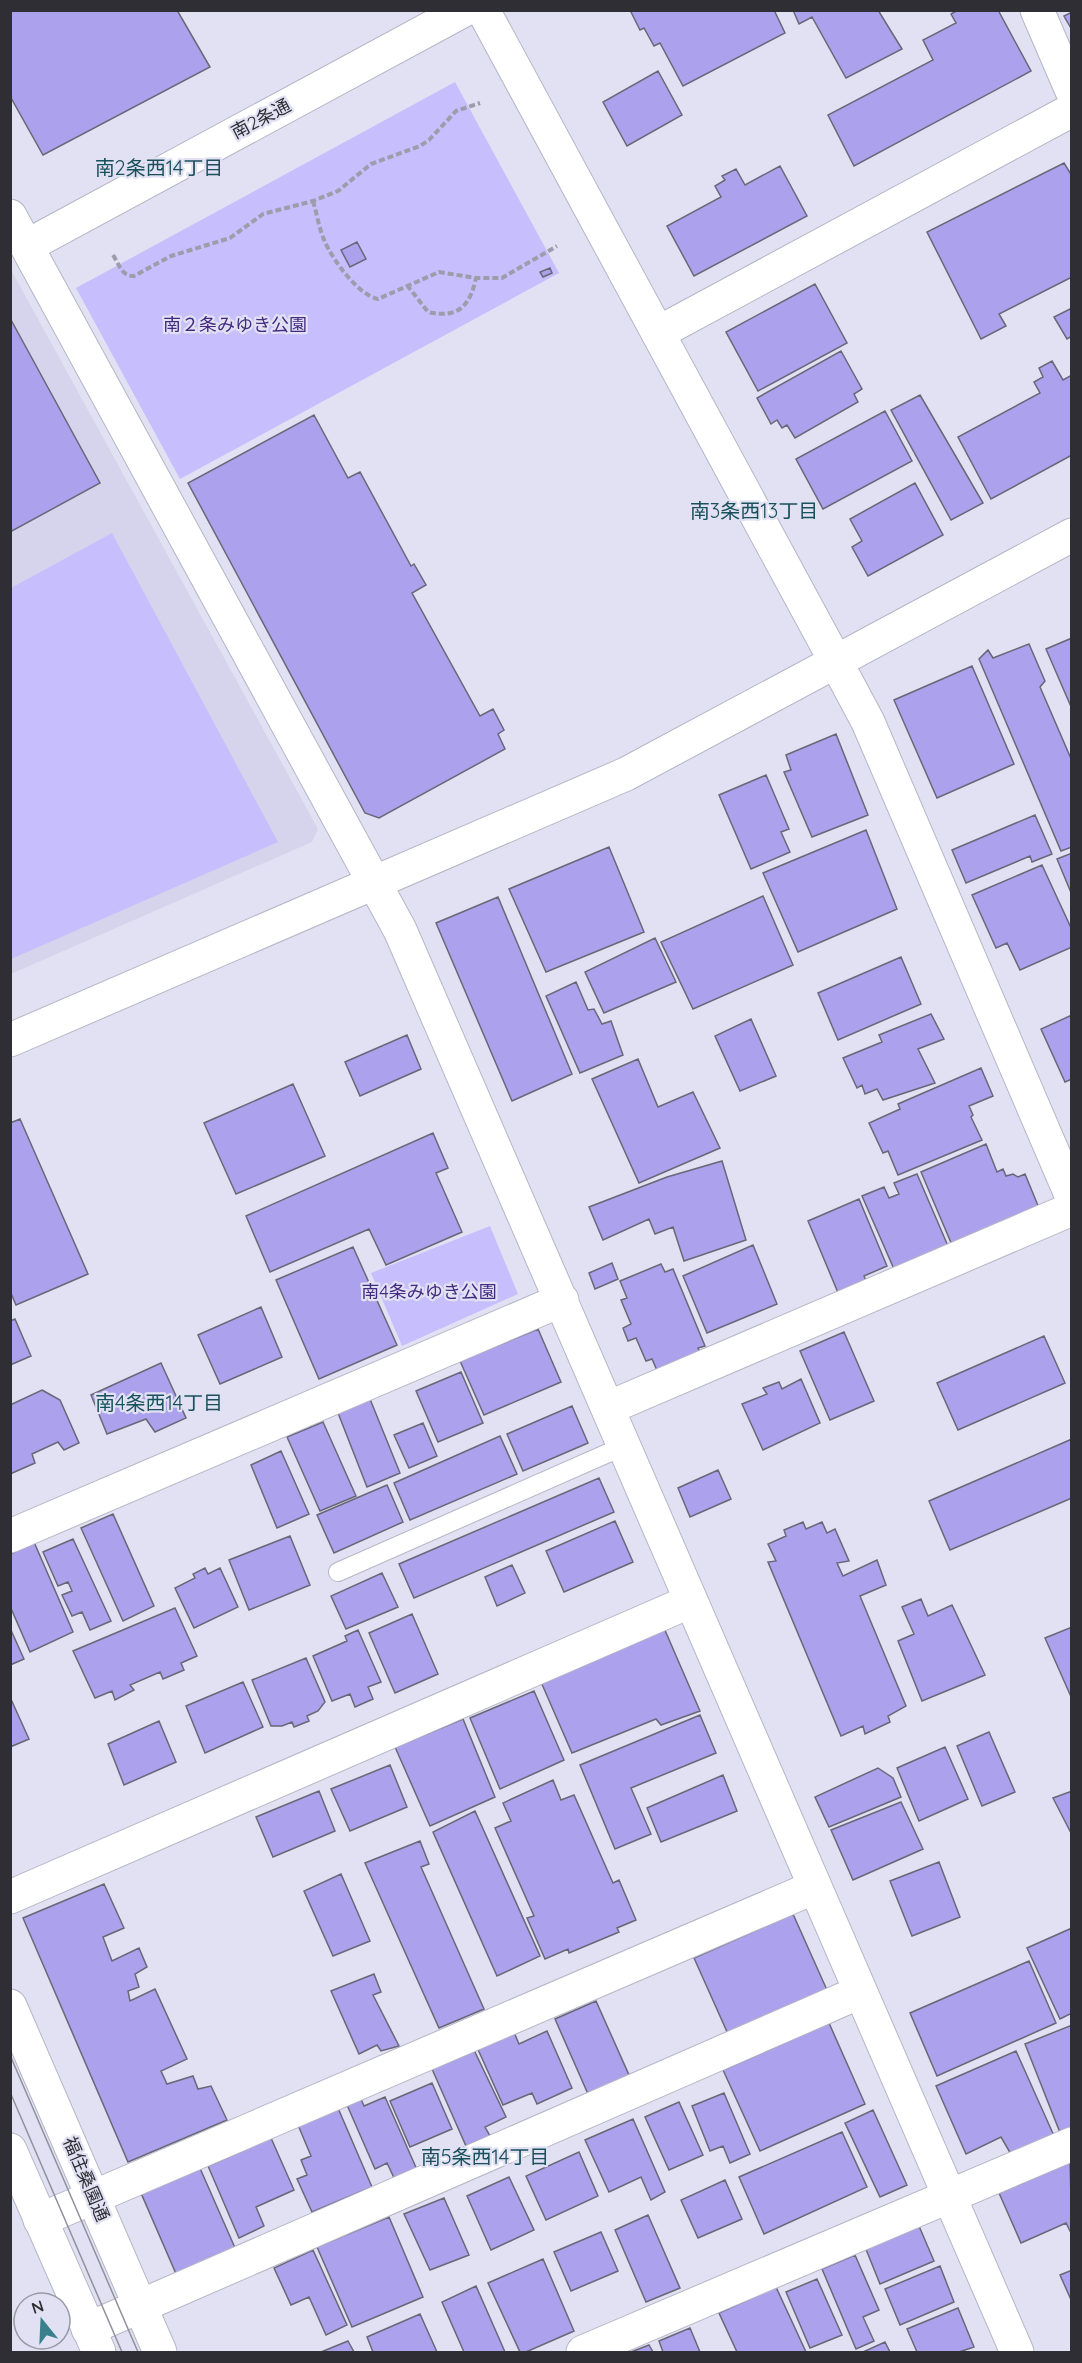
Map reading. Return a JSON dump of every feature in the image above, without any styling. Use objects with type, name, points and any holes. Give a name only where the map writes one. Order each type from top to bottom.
[{"type":"street","name":"南2条通","points":[[27,246],[464,10]]},
{"type":"street","points":[[483,10],[868,722],[1071,1197]]},
{"type":"street","points":[[1037,10],[1071,91]]},
{"type":"street","points":[[658,333],[1071,110]]},
{"type":"street","points":[[10,216],[400,930],[1017,2352]]},
{"type":"street","points":[[10,1041],[626,774],[1071,535]]},
{"type":"street","points":[[608,1408],[1071,1209]]},
{"type":"street","points":[[10,1536],[562,1300]]},
{"type":"street","points":[[10,1897],[691,1601]]},
{"type":"street","points":[[40,2220],[815,1887]]},
{"type":"street","points":[[10,2150],[94,2341],[140,2306],[860,1992]]},
{"type":"street","name":"福住桑園通","points":[[10,2006],[160,2352]]},
{"type":"street","points":[[583,2352],[1071,2144]]},
{"type":"lane","points":[[338,1572],[624,1446]]},
{"type":"path","points":[[114,255],[124,274],[129,277],[171,256],[230,238],[263,214],[313,201],[338,190],[371,164],[420,146],[456,111],[480,103]]},
{"type":"path","points":[[313,201],[325,243],[363,294],[378,299],[439,272],[476,278],[502,278],[557,246]]},
{"type":"path","points":[[407,285],[428,312],[441,315],[454,313],[465,306],[472,296],[476,278]]},
{"type":"shaded area","points":[[10,268],[318,829],[312,842],[11,974]]},
{"type":"green space","name":"南２条みゆき公園","points":[[455,82],[559,273],[180,479],[76,288]]},
{"type":"green space","points":[[112,533],[278,842],[11,959],[11,588]]},
{"type":"green space","name":"南4条みゆき公園","points":[[490,1226],[518,1294],[402,1346],[371,1273]]},
{"type":"building","points":[[10,10],[177,10],[210,67],[43,155],[10,96]]},
{"type":"building","points":[[630,10],[774,10],[785,33],[683,86],[660,43],[654,46],[644,28],[640,30]]},
{"type":"building","points":[[793,10],[878,10],[902,49],[846,78],[812,17],[799,24]]},
{"type":"building","points":[[958,10],[998,10],[1031,71],[854,166],[828,115],[933,60],[923,40],[956,23],[951,14]]},
{"type":"building","points":[[1072,12],[1072,30],[1064,16]]},
{"type":"building","points":[[658,71],[682,115],[627,146],[603,102]]},
{"type":"building","points":[[1064,163],[1072,176],[1072,277],[999,314],[1006,326],[981,339],[927,232]]},
{"type":"building","points":[[780,166],[807,216],[694,276],[667,226],[721,197],[715,186],[725,180],[722,176],[736,169],[745,185]]},
{"type":"building","points":[[357,242],[366,259],[350,267],[341,250]]},
{"type":"building","points":[[550,268],[552,273],[543,277],[540,272]]},
{"type":"building","points":[[815,284],[847,343],[758,391],[726,332]]},
{"type":"building","points":[[1072,308],[1072,336],[1067,339],[1054,317]]},
{"type":"building","points":[[10,318],[100,483],[10,532]]},
{"type":"building","points":[[841,351],[862,389],[854,394],[858,402],[795,438],[787,425],[782,428],[777,420],[771,424],[757,398]]},
{"type":"building","points":[[1052,361],[1063,380],[1072,375],[1072,455],[991,499],[958,437],[1040,393],[1034,382],[1043,377],[1039,368]]},
{"type":"building","points":[[920,395],[983,503],[951,520],[891,410]]},
{"type":"building","points":[[885,411],[912,461],[823,509],[796,459]]},
{"type":"building","points":[[314,415],[348,478],[360,472],[411,566],[414,564],[426,585],[412,593],[480,716],[493,709],[504,730],[498,734],[505,749],[379,818],[365,813],[188,483]]},
{"type":"building","points":[[915,483],[943,535],[868,576],[852,547],[862,541],[850,519]]},
{"type":"building","points":[[1072,638],[1072,709],[1046,649]]},
{"type":"building","points":[[1029,644],[1045,681],[1040,687],[1072,761],[1072,847],[1061,851],[979,659],[988,650],[993,658]]},
{"type":"building","points":[[972,666],[1014,764],[937,798],[894,700]]},
{"type":"building","points":[[836,734],[868,815],[812,837],[784,772],[791,770],[786,755]]},
{"type":"building","points":[[766,775],[789,829],[781,832],[790,852],[751,869],[719,795]]},
{"type":"building","points":[[1035,815],[1052,854],[1032,862],[1030,856],[966,883],[952,850]]},
{"type":"building","points":[[866,830],[897,909],[798,952],[763,873]]},
{"type":"building","points":[[609,847],[644,932],[546,972],[509,889]]},
{"type":"building","points":[[1072,853],[1072,895],[1057,859]]},
{"type":"building","points":[[1042,865],[1072,930],[1072,947],[1020,970],[1007,943],[996,948],[972,895]]},
{"type":"building","points":[[763,896],[793,965],[693,1009],[661,942]]},
{"type":"building","points":[[498,897],[572,1074],[512,1101],[436,923]]},
{"type":"building","points":[[655,938],[676,982],[604,1013],[585,972]]},
{"type":"building","points":[[901,957],[921,1004],[838,1040],[818,993]]},
{"type":"building","points":[[576,982],[588,1010],[594,1009],[602,1024],[611,1021],[623,1055],[580,1073],[546,996]]},
{"type":"building","points":[[931,1014],[944,1039],[918,1049],[935,1083],[883,1100],[877,1089],[865,1094],[862,1085],[857,1088],[843,1058],[882,1042],[879,1035]]},
{"type":"building","points":[[1072,1015],[1072,1079],[1065,1082],[1041,1029]]},
{"type":"building","points":[[751,1019],[776,1076],[740,1091],[715,1036]]},
{"type":"building","points":[[407,1035],[421,1069],[360,1096],[345,1062]]},
{"type":"building","points":[[638,1059],[658,1107],[693,1092],[720,1148],[639,1183],[592,1079]]},
{"type":"building","points":[[981,1068],[993,1096],[969,1106],[973,1115],[971,1117],[982,1140],[898,1175],[888,1151],[883,1153],[869,1123],[900,1109],[898,1104]]},
{"type":"building","points":[[293,1084],[325,1156],[236,1194],[204,1123]]},
{"type":"building","points":[[20,1119],[88,1274],[16,1305],[10,1291],[10,1123]]},
{"type":"building","points":[[433,1133],[448,1168],[436,1173],[462,1232],[386,1265],[369,1229],[270,1272],[246,1216]]},
{"type":"building","points":[[986,1144],[997,1172],[1003,1169],[1006,1176],[1013,1174],[1018,1177],[1025,1174],[1039,1208],[952,1245],[921,1172]]},
{"type":"building","points":[[722,1161],[746,1240],[684,1261],[673,1227],[655,1234],[649,1219],[603,1240],[589,1207],[667,1177]]},
{"type":"building","points":[[917,1174],[948,1246],[894,1269],[862,1196],[884,1187],[889,1198],[899,1194],[894,1183]]},
{"type":"building","points":[[859,1199],[887,1266],[864,1276],[867,1283],[839,1295],[808,1221]]},
{"type":"building","points":[[753,1245],[777,1304],[707,1333],[683,1276]]},
{"type":"building","points":[[353,1247],[397,1345],[319,1379],[276,1280]]},
{"type":"building","points":[[612,1263],[618,1279],[595,1289],[589,1273]]},
{"type":"building","points":[[661,1264],[665,1272],[673,1269],[705,1346],[698,1348],[702,1357],[659,1375],[652,1359],[646,1361],[636,1338],[628,1341],[623,1328],[631,1324],[621,1300],[627,1298],[620,1281]]},
{"type":"building","points":[[261,1307],[282,1357],[220,1384],[198,1335]]},
{"type":"building","points":[[15,1319],[31,1356],[10,1365],[10,1321]]},
{"type":"building","points":[[538,1329],[561,1382],[484,1415],[460,1361]]},
{"type":"building","points":[[844,1332],[874,1401],[830,1420],[800,1351]]},
{"type":"building","points":[[1044,1336],[1065,1383],[958,1430],[937,1383]]},
{"type":"building","points":[[161,1363],[186,1418],[155,1432],[146,1419],[107,1434],[91,1395]]},
{"type":"building","points":[[461,1372],[483,1423],[438,1442],[416,1391]]},
{"type":"building","points":[[801,1379],[820,1423],[763,1450],[742,1404],[767,1394],[763,1388],[779,1382],[782,1389]]},
{"type":"building","points":[[42,1390],[60,1400],[79,1443],[64,1450],[58,1442],[32,1454],[35,1463],[10,1474],[10,1405]]},
{"type":"building","points":[[370,1399],[400,1473],[367,1487],[338,1413]]},
{"type":"building","points":[[572,1406],[588,1443],[523,1471],[507,1434]]},
{"type":"building","points":[[323,1422],[356,1496],[320,1511],[287,1437]]},
{"type":"building","points":[[423,1423],[437,1456],[409,1468],[394,1435]]},
{"type":"building","points":[[500,1436],[517,1474],[410,1520],[394,1483]]},
{"type":"building","points":[[1072,1439],[1072,1498],[950,1550],[929,1501]]},
{"type":"building","points":[[281,1451],[309,1514],[277,1528],[251,1465]]},
{"type":"building","points":[[718,1470],[731,1499],[690,1517],[678,1488]]},
{"type":"building","points":[[599,1478],[614,1512],[414,1598],[399,1564]]},
{"type":"building","points":[[387,1485],[403,1522],[334,1553],[317,1515]]},
{"type":"building","points":[[113,1514],[154,1606],[123,1621],[81,1528]]},
{"type":"building","points":[[615,1521],[633,1562],[564,1592],[546,1551]]},
{"type":"building","points":[[803,1522],[806,1529],[822,1522],[827,1533],[835,1529],[849,1561],[837,1563],[843,1576],[877,1560],[886,1585],[860,1596],[906,1706],[888,1716],[890,1722],[865,1734],[863,1726],[841,1736],[768,1562],[776,1561],[768,1544],[786,1536],[784,1530]]},
{"type":"building","points":[[290,1536],[310,1585],[249,1610],[229,1560]]},
{"type":"building","points":[[73,1539],[111,1621],[90,1630],[82,1612],[72,1616],[62,1595],[72,1591],[68,1582],[58,1586],[43,1552]]},
{"type":"building","points":[[34,1542],[73,1632],[30,1652],[10,1606],[10,1554]]},
{"type":"building","points":[[512,1565],[525,1593],[497,1606],[485,1577]]},
{"type":"building","points":[[205,1568],[208,1574],[220,1568],[238,1607],[194,1628],[175,1588],[195,1578],[193,1574]]},
{"type":"building","points":[[382,1573],[398,1607],[346,1629],[331,1596]]},
{"type":"building","points":[[921,1599],[928,1616],[952,1605],[985,1675],[922,1701],[898,1641],[914,1634],[902,1607]]},
{"type":"building","points":[[175,1608],[197,1656],[181,1663],[184,1670],[163,1679],[160,1672],[130,1685],[134,1690],[115,1700],[112,1691],[95,1698],[73,1651]]},
{"type":"building","points":[[412,1614],[438,1674],[395,1693],[369,1633]]},
{"type":"building","points":[[1072,1627],[1072,1699],[1045,1638]]},
{"type":"building","points":[[10,1628],[24,1659],[10,1665]]},
{"type":"building","points":[[664,1628],[700,1711],[661,1725],[656,1719],[572,1753],[541,1682]]},
{"type":"building","points":[[358,1630],[381,1682],[368,1687],[373,1699],[355,1707],[350,1694],[332,1701],[313,1656],[347,1641],[345,1636]]},
{"type":"building","points":[[306,1658],[325,1702],[318,1711],[307,1716],[309,1721],[294,1727],[292,1722],[282,1726],[271,1726],[252,1680]]},
{"type":"building","points":[[243,1682],[263,1727],[205,1753],[186,1706]]},
{"type":"building","points":[[534,1691],[564,1760],[500,1789],[470,1718]]},
{"type":"building","points":[[10,1697],[29,1739],[10,1747]]},
{"type":"building","points":[[700,1715],[716,1753],[631,1788],[651,1834],[615,1849],[580,1765]]},
{"type":"building","points":[[463,1719],[495,1797],[430,1826],[395,1747]]},
{"type":"building","points":[[159,1721],[176,1762],[124,1785],[108,1744]]},
{"type":"building","points":[[989,1732],[1015,1792],[982,1806],[957,1746]]},
{"type":"building","points":[[945,1747],[968,1799],[919,1821],[897,1768]]},
{"type":"building","points":[[390,1765],[407,1807],[350,1831],[331,1789]]},
{"type":"building","points":[[878,1768],[893,1778],[901,1797],[829,1827],[815,1797]]},
{"type":"building","points":[[723,1775],[737,1811],[661,1842],[647,1808]]},
{"type":"building","points":[[553,1780],[561,1800],[574,1795],[613,1883],[619,1880],[636,1920],[617,1928],[619,1932],[569,1953],[568,1949],[545,1959],[527,1918],[534,1916],[495,1828],[511,1821],[503,1803]]},
{"type":"building","points":[[319,1791],[335,1831],[273,1857],[256,1817]]},
{"type":"building","points":[[1072,1791],[1072,1835],[1053,1798]]},
{"type":"building","points":[[901,1802],[923,1849],[853,1880],[831,1830]]},
{"type":"building","points":[[475,1811],[540,1956],[497,1976],[433,1832]]},
{"type":"building","points":[[420,1841],[429,1864],[421,1867],[484,2009],[439,2028],[365,1863]]},
{"type":"building","points":[[939,1862],[960,1917],[912,1936],[890,1881]]},
{"type":"building","points":[[341,1874],[370,1941],[333,1956],[304,1891]]},
{"type":"building","points":[[104,1884],[124,1928],[103,1937],[112,1961],[139,1948],[147,1967],[135,1974],[139,1987],[128,1991],[130,2001],[155,1989],[187,2059],[161,2071],[167,2084],[193,2076],[198,2089],[211,2086],[227,2120],[128,2162],[23,1918]]},
{"type":"building","points":[[793,1914],[827,1990],[728,2034],[694,1958]]},
{"type":"building","points":[[1072,1928],[1072,2013],[1060,2019],[1027,1948]]},
{"type":"building","points":[[1029,1961],[1056,2023],[937,2076],[910,2013]]},
{"type":"building","points":[[374,1974],[381,1992],[373,1995],[399,2046],[381,2051],[377,2045],[359,2054],[331,1991]]},
{"type":"building","points":[[596,2001],[629,2075],[588,2094],[555,2019]]},
{"type":"building","points":[[829,2023],[865,2104],[760,2151],[723,2070]]},
{"type":"building","points":[[1072,2025],[1072,2131],[1061,2135],[1025,2044]]},
{"type":"building","points":[[513,2030],[519,2044],[547,2031],[572,2088],[537,2104],[532,2093],[503,2105],[476,2045]]},
{"type":"building","points":[[474,2050],[506,2117],[485,2127],[490,2136],[466,2146],[432,2069]]},
{"type":"building","points":[[1016,2051],[1055,2138],[1012,2156],[1001,2137],[966,2154],[936,2086]]},
{"type":"building","points":[[432,2083],[452,2129],[410,2147],[390,2101]]},
{"type":"building","points":[[724,2093],[750,2154],[730,2163],[723,2146],[710,2151],[692,2106]]},
{"type":"building","points":[[385,2097],[418,2172],[396,2182],[387,2163],[375,2169],[347,2105],[361,2099],[364,2106]]},
{"type":"building","points":[[679,2102],[703,2155],[669,2170],[645,2117]]},
{"type":"building","points":[[338,2108],[372,2187],[312,2212],[297,2179],[307,2175],[301,2160],[311,2156],[298,2125]]},
{"type":"building","points":[[873,2110],[907,2185],[880,2197],[845,2123]]},
{"type":"building","points":[[633,2119],[665,2192],[651,2200],[641,2177],[609,2192],[585,2140]]},
{"type":"building","points":[[842,2132],[867,2187],[764,2234],[739,2177]]},
{"type":"building","points":[[271,2138],[294,2190],[256,2207],[264,2226],[239,2238],[208,2166]]},
{"type":"building","points":[[579,2152],[598,2196],[546,2220],[526,2176]]},
{"type":"building","points":[[1070,2162],[1072,2235],[1066,2223],[1021,2243],[999,2193]]},
{"type":"building","points":[[199,2166],[236,2250],[177,2276],[141,2193]]},
{"type":"building","points":[[509,2177],[534,2230],[491,2250],[467,2196]]},
{"type":"building","points":[[725,2180],[742,2219],[698,2238],[681,2200]]},
{"type":"building","points":[[444,2198],[469,2255],[430,2270],[404,2214]]},
{"type":"building","points":[[648,2215],[680,2288],[646,2302],[615,2230]]},
{"type":"building","points":[[389,2217],[423,2297],[352,2327],[317,2247]]},
{"type":"building","points":[[916,2219],[934,2261],[880,2284],[863,2242]]},
{"type":"building","points":[[601,2232],[618,2271],[571,2291],[554,2252]]},
{"type":"building","points":[[313,2250],[347,2325],[326,2335],[309,2297],[291,2305],[274,2268]]},
{"type":"building","points":[[855,2255],[879,2310],[863,2317],[874,2341],[856,2349],[822,2269]]},
{"type":"building","points":[[543,2259],[574,2331],[526,2352],[520,2352],[488,2283]]},
{"type":"building","points":[[940,2266],[954,2302],[900,2325],[885,2289]]},
{"type":"building","points":[[1072,2270],[1072,2302],[1060,2275]]},
{"type":"building","points":[[817,2279],[842,2335],[810,2348],[786,2292]]},
{"type":"building","points":[[476,2286],[505,2352],[464,2352],[442,2302]]},
{"type":"building","points":[[776,2287],[806,2352],[737,2352],[719,2313]]},
{"type":"building","points":[[958,2308],[974,2347],[959,2352],[917,2352],[907,2329]]},
{"type":"building","points":[[420,2314],[437,2352],[373,2352],[367,2337]]},
{"type":"building","points":[[690,2328],[700,2352],[663,2352],[659,2341]]},
{"type":"building","points":[[348,2341],[354,2352],[321,2352]]},
{"type":"building","points":[[885,2342],[890,2352],[863,2352]]},
{"type":"building","points":[[649,2345],[653,2352],[631,2352]]},
{"type":"tram line","points":[[10,2055],[138,2352]]},
{"type":"tram line","points":[[10,2092],[122,2352]]},
{"type":"district","name":"南2条西14丁目","points":[[159,168]]},
{"type":"district","name":"南3条西13丁目","points":[[754,511]]},
{"type":"district","name":"南4条西14丁目","points":[[159,1403]]},
{"type":"district","name":"南5条西14丁目","points":[[485,2157]]}]
